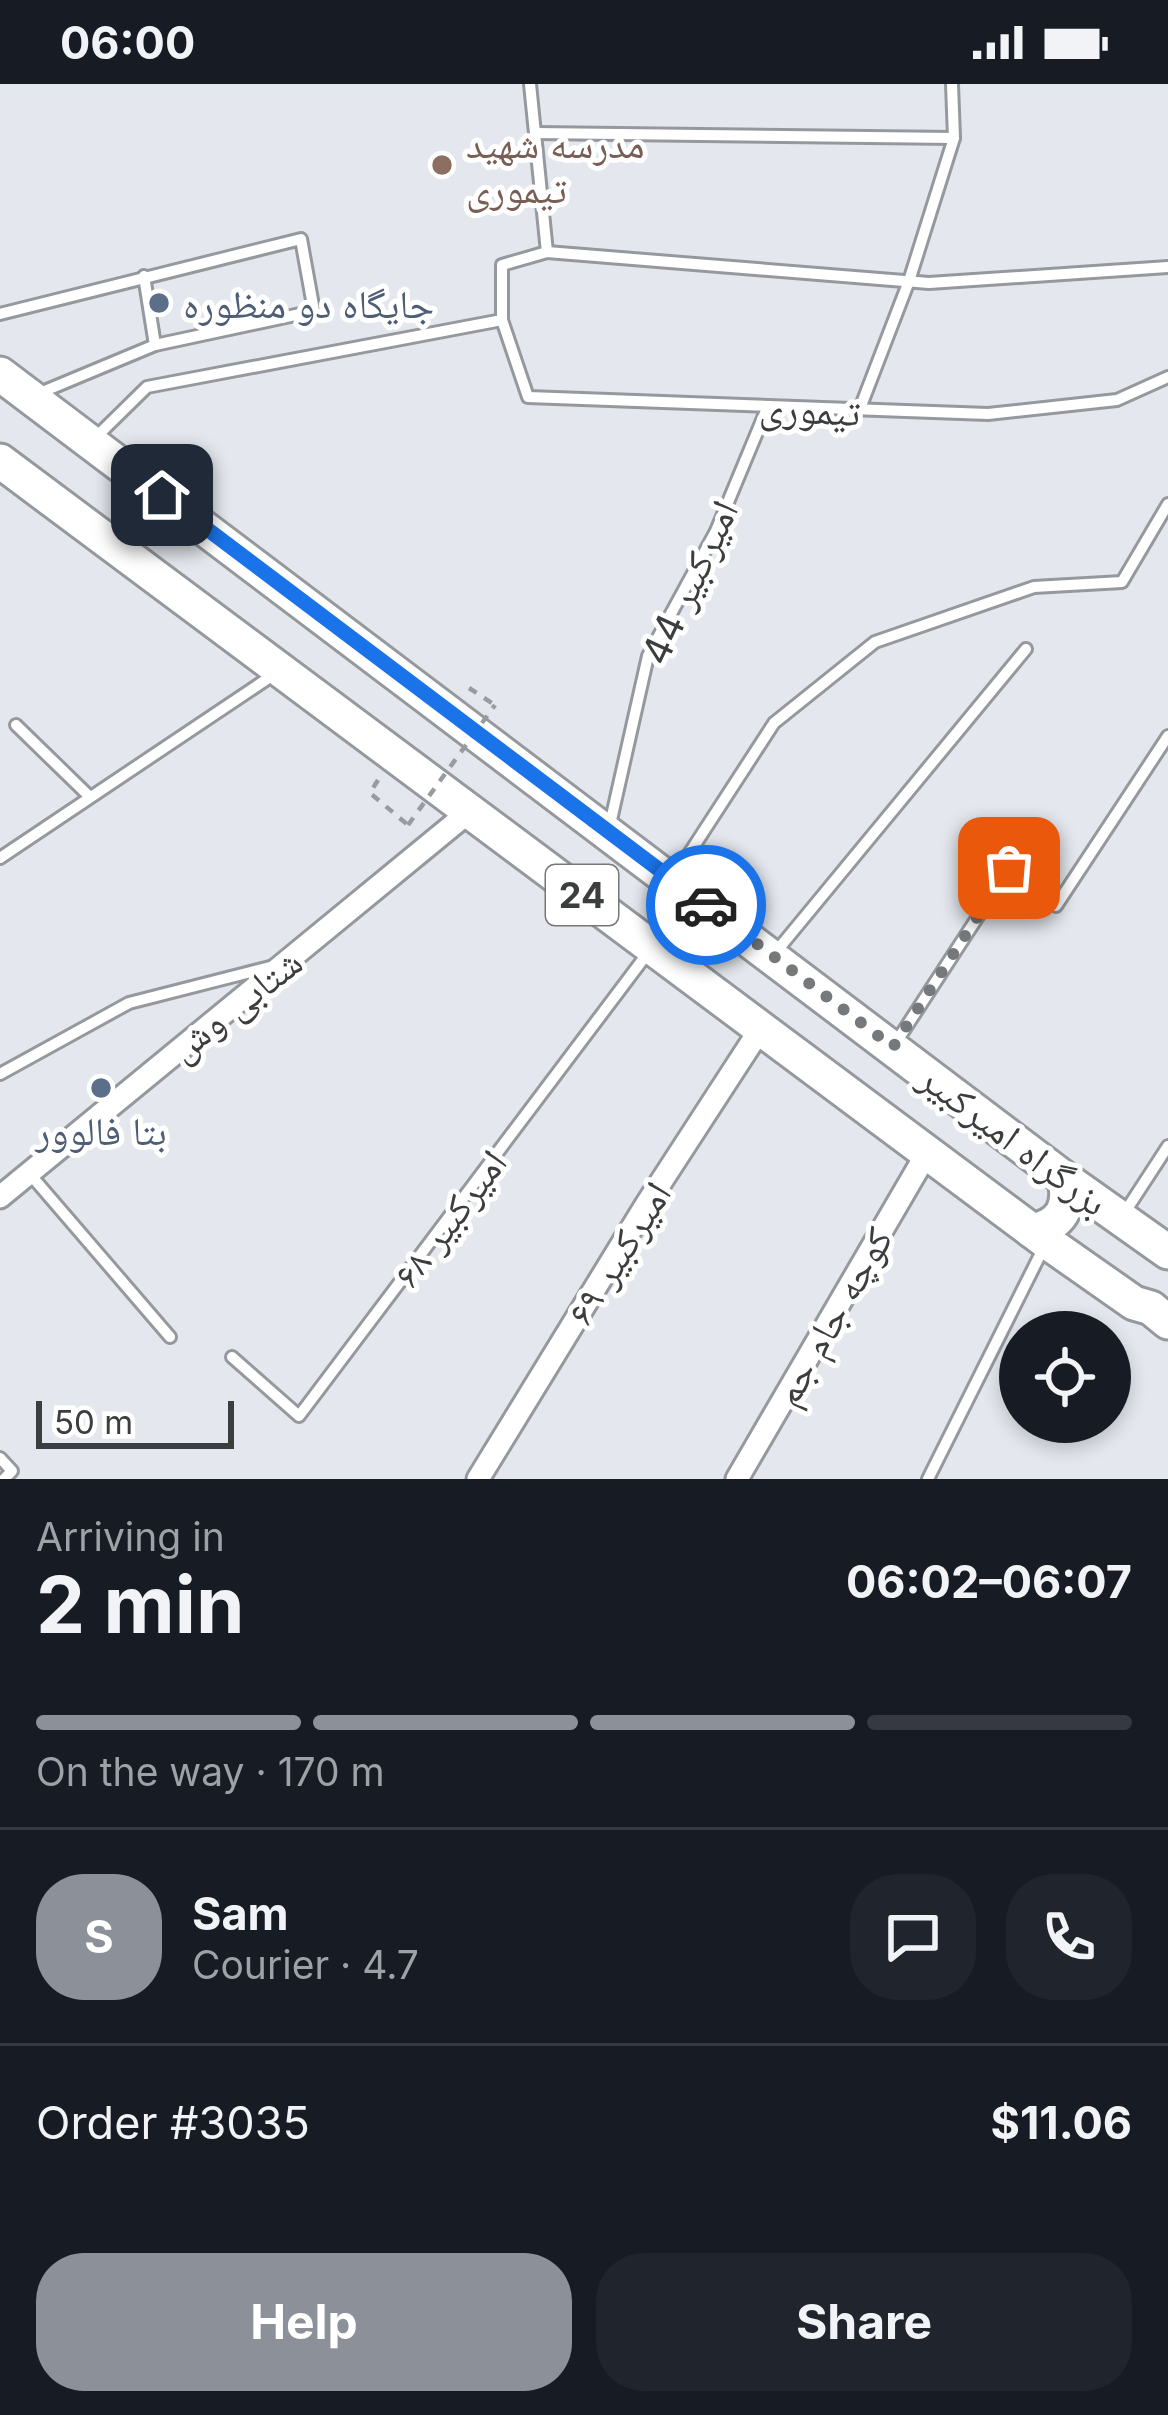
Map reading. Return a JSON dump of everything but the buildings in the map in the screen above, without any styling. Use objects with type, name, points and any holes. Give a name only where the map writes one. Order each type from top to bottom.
[{"type":"main road","name":"بزرگراه امیرکبیر","points":[[0,374],[1168,1252]]},
{"type":"main road","name":"بزرگراه امیرکبیر","points":[[0,461],[1040,1237],[1153,1307]]},
{"type":"main road","points":[[1040,1237],[1063,1214],[1068,1197],[1065,1179]]},
{"type":"main road","points":[[1153,1307],[1120,1279],[1125,1260],[1141,1248],[1168,1252]]},
{"type":"street","name":"شتابی وش","points":[[0,1197],[470,811]]},
{"type":"street","name":"امیرکبیر ۶۹","points":[[478,1479],[761,1028]]},
{"type":"street","name":"کوچه جام جم","points":[[737,1479],[927,1153]]},
{"type":"lane","points":[[530,84],[548,251]]},
{"type":"lane","points":[[859,411],[910,281],[954,138],[952,84]]},
{"type":"lane","points":[[536,133],[954,138]]},
{"type":"lane","points":[[0,314],[301,239],[314,311],[155,345],[32,396]]},
{"type":"lane","points":[[91,441],[147,387],[502,320],[502,265],[548,251],[910,281],[1168,267]]},
{"type":"lane","points":[[144,277],[155,345]]},
{"type":"lane","name":"تیموری","points":[[502,320],[529,398],[988,415],[1118,400],[1168,377]]},
{"type":"lane","name":"امیرکبیر 44","points":[[609,832],[648,656],[716,531],[768,406]]},
{"type":"lane","points":[[672,880],[774,723],[874,642],[1034,587],[1122,582],[1168,504]]},
{"type":"lane","points":[[773,956],[1026,650]]},
{"type":"lane","points":[[0,858],[281,670]]},
{"type":"lane","points":[[16,725],[90,796]]},
{"type":"lane","points":[[893,1047],[1009,868],[1057,906],[1168,736]]},
{"type":"lane","name":"امیرکبیر ۶۸","points":[[232,1358],[299,1416],[652,947]]},
{"type":"lane","points":[[0,1074],[129,1004],[287,963]]},
{"type":"lane","points":[[1120,1220],[1168,1146]]},
{"type":"lane","points":[[29,1173],[170,1336]]},
{"type":"lane","points":[[928,1479],[1040,1237]]},
{"type":"lane","points":[[0,1457],[13,1471],[4,1479]]},
{"type":"path","points":[[370,794],[408,825],[496,705],[464,685]]},
{"type":"way so far","points":[[706,905],[893,1047],[1009,868]]},
{"type":"place","name":"مدرسه شهید تیموری","points":[[442,165]]},
{"type":"place","name":"جایگاه دو منظوره","points":[[159,303]]},
{"type":"place","name":"بتا فالوور","points":[[101,1088]]},
{"type":"route","points":[[162,495],[706,905]]}]
